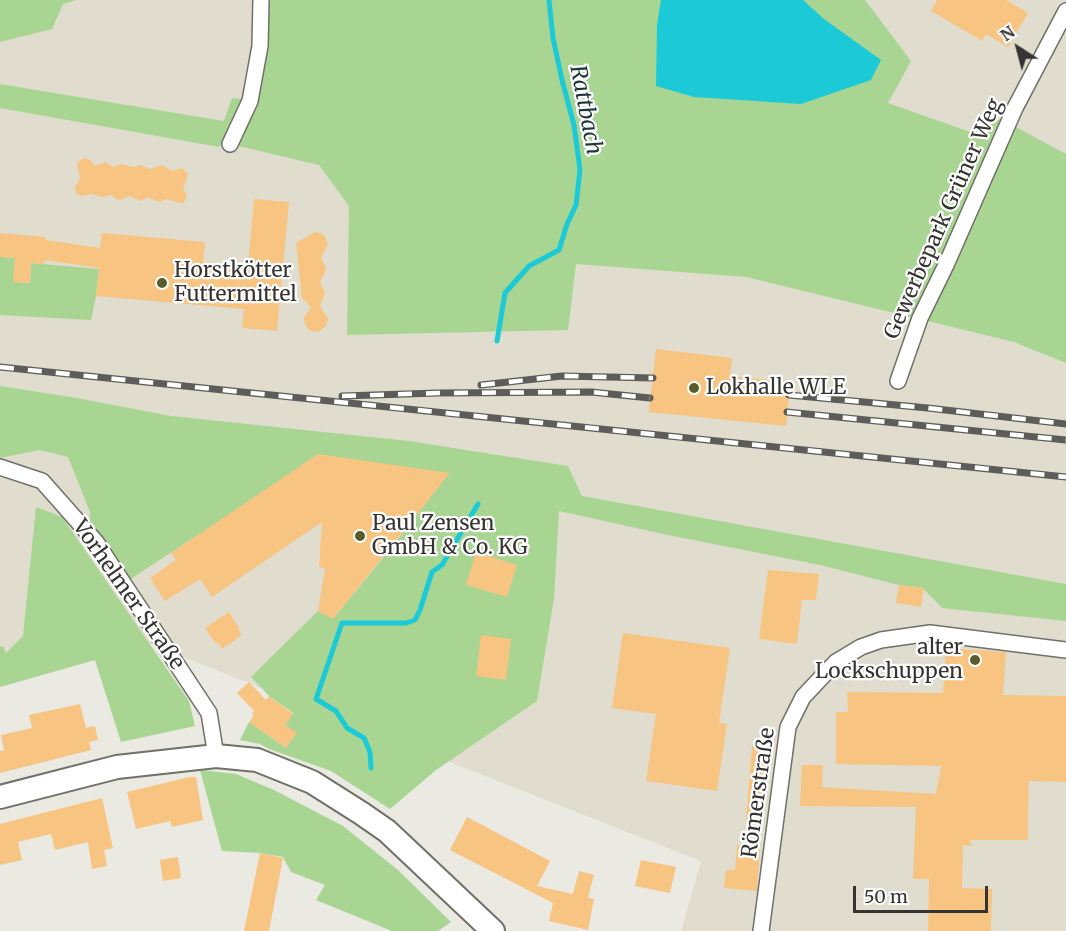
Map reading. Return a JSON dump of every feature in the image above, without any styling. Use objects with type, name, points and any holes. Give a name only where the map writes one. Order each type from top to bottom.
[{"type":"street","points":[[231,144],[250,101],[260,46],[261,0]]},
{"type":"street","name":"Gewerbepark Grüner Weg","points":[[898,381],[920,318],[946,265],[1015,108],[1066,11]]},
{"type":"street","name":"Vorhelmer Straße","points":[[0,467],[42,481],[96,542],[209,713],[216,756]]},
{"type":"street","name":"Römerstraße","points":[[760,931],[788,727],[803,697],[836,662],[861,647],[881,640],[930,633],[1066,650]]},
{"type":"street","points":[[0,797],[117,766],[216,756],[257,760],[312,782],[387,831],[493,931]]},
{"type":"shaded area","points":[[0,0],[1066,0],[1066,931],[681,931],[701,861],[150,644],[0,687],[0,395],[159,414],[77,398],[0,391]],"holes":[[[208,420],[410,441],[515,457]]]},
{"type":"green space","points":[[0,0],[76,0],[63,4],[52,29],[0,42]]},
{"type":"green space","points":[[269,0],[865,0],[911,61],[888,103],[970,132],[1001,119],[1066,154],[1066,363],[1014,342],[746,277],[576,264],[568,330],[347,335],[349,206],[319,165],[230,144],[246,106],[219,147],[0,108],[0,84],[224,121],[232,98],[250,100],[267,52]]},
{"type":"green space","points":[[0,257],[15,258],[14,282],[30,283],[31,263],[99,269],[91,320],[0,315]]},
{"type":"green space","points":[[0,386],[171,416],[410,441],[568,466],[582,496],[1066,584],[1066,621],[942,608],[923,588],[899,585],[820,565],[559,511],[554,598],[537,701],[436,770],[390,809],[331,771],[260,744],[240,740],[249,722],[286,748],[296,733],[285,725],[293,713],[269,696],[251,677],[318,611],[333,619],[449,473],[205,549],[196,536],[123,584],[89,534],[90,512],[68,457],[40,450],[0,458]]},
{"type":"green space","points":[[36,507],[62,517],[189,701],[195,726],[121,742],[95,660],[0,687],[0,647],[3,646],[6,653],[23,636]]},
{"type":"green space","points":[[200,770],[236,774],[274,790],[343,826],[398,870],[451,922],[438,931],[392,931],[316,900],[325,885],[291,872],[283,857],[222,851]]},
{"type":"water","points":[[661,0],[803,0],[824,19],[881,60],[871,80],[801,104],[694,97],[656,86],[657,25]]},
{"type":"building","points":[[937,0],[1006,0],[1028,13],[1008,47],[986,34],[982,41],[931,11]]},
{"type":"building","points":[[85,158],[95,166],[106,162],[113,167],[121,164],[133,167],[140,165],[150,169],[162,165],[172,171],[182,168],[188,174],[183,189],[187,195],[184,203],[167,199],[159,202],[148,197],[141,201],[129,196],[121,200],[112,195],[81,196],[76,193],[75,188],[80,178],[77,164]]},
{"type":"building","points":[[254,199],[289,202],[277,331],[242,328],[244,309],[96,296],[99,268],[45,260],[44,264],[31,263],[30,283],[13,282],[15,258],[0,257],[0,233],[46,237],[46,240],[100,248],[102,233],[205,242],[203,262],[248,266]]},
{"type":"building","points":[[315,232],[323,234],[328,244],[321,258],[326,268],[320,282],[325,293],[320,306],[328,319],[326,326],[316,332],[309,330],[305,324],[304,318],[311,307],[302,298],[296,243]]},
{"type":"building","points":[[656,349],[732,358],[730,376],[790,382],[786,426],[649,412]]},
{"type":"building","name":"Paul Zensen GmbH & Co. KG","points":[[318,454],[450,473],[333,619],[318,611],[325,568],[319,567],[322,522],[212,597],[200,579],[165,601],[150,578],[176,560],[171,553]]},
{"type":"building","points":[[476,552],[517,565],[507,597],[466,585]]},
{"type":"building","points":[[768,570],[819,574],[816,600],[802,600],[797,644],[759,639]]},
{"type":"building","points":[[899,585],[924,588],[921,607],[896,603]]},
{"type":"building","points":[[229,612],[242,635],[222,649],[205,628]]},
{"type":"building","points":[[623,633],[730,648],[719,723],[727,724],[717,791],[646,781],[656,714],[612,708]]},
{"type":"building","points":[[481,635],[511,639],[506,680],[476,676]]},
{"type":"building","points":[[946,648],[1006,652],[1003,695],[1066,696],[1066,782],[1029,781],[1028,840],[970,840],[972,846],[963,845],[962,888],[992,889],[991,931],[928,931],[929,879],[913,879],[916,807],[800,806],[802,765],[823,765],[822,787],[936,794],[941,766],[836,764],[836,712],[848,712],[847,692],[943,693]]},
{"type":"building","points":[[249,682],[266,700],[269,696],[293,714],[285,725],[297,733],[286,748],[249,722],[254,711],[237,693]]},
{"type":"building","points":[[80,704],[86,728],[95,726],[98,740],[89,742],[91,750],[0,773],[0,751],[4,750],[1,735],[32,728],[29,715]]},
{"type":"building","points":[[752,746],[769,748],[762,827],[746,818]]},
{"type":"building","points":[[196,777],[203,820],[172,827],[170,821],[136,829],[127,792]]},
{"type":"building","points":[[102,798],[113,848],[104,850],[107,866],[92,869],[88,842],[55,850],[51,834],[18,842],[22,860],[0,865],[0,824]]},
{"type":"building","points":[[467,817],[550,861],[537,886],[573,894],[579,871],[594,875],[588,898],[594,899],[588,930],[549,921],[553,903],[450,850]]},
{"type":"building","points":[[737,845],[760,847],[757,891],[724,888],[726,870],[735,870]]},
{"type":"building","points":[[260,853],[283,858],[269,931],[244,931]]},
{"type":"building","points":[[178,857],[181,878],[163,881],[160,860]]},
{"type":"building","points":[[641,860],[676,867],[670,893],[635,886]]},
{"type":"waterway","name":"Rattbach","points":[[497,341],[505,293],[529,266],[559,250],[576,205],[580,170],[574,125],[553,38],[549,0]]},
{"type":"waterway","name":"Rattbach","points":[[371,768],[370,752],[364,738],[347,728],[336,711],[316,699],[342,623],[406,623],[415,620],[432,572],[442,565],[478,504]]},
{"type":"railway","points":[[0,367],[1066,477]]},
{"type":"railway","points":[[481,385],[562,376],[653,378]]},
{"type":"railway","points":[[342,396],[591,392],[650,398]]},
{"type":"railway","points":[[789,395],[1066,424]]},
{"type":"railway","points":[[787,412],[1066,440]]},
{"type":"place","name":"Horstkötter Futtermittel","points":[[162,283]]},
{"type":"place","name":"Lokhalle WLE","points":[[694,388]]},
{"type":"place","name":"Paul Zensen GmbH & Co. KG","points":[[360,536]]},
{"type":"place","name":"alter Lockschuppen","points":[[975,660]]}]
